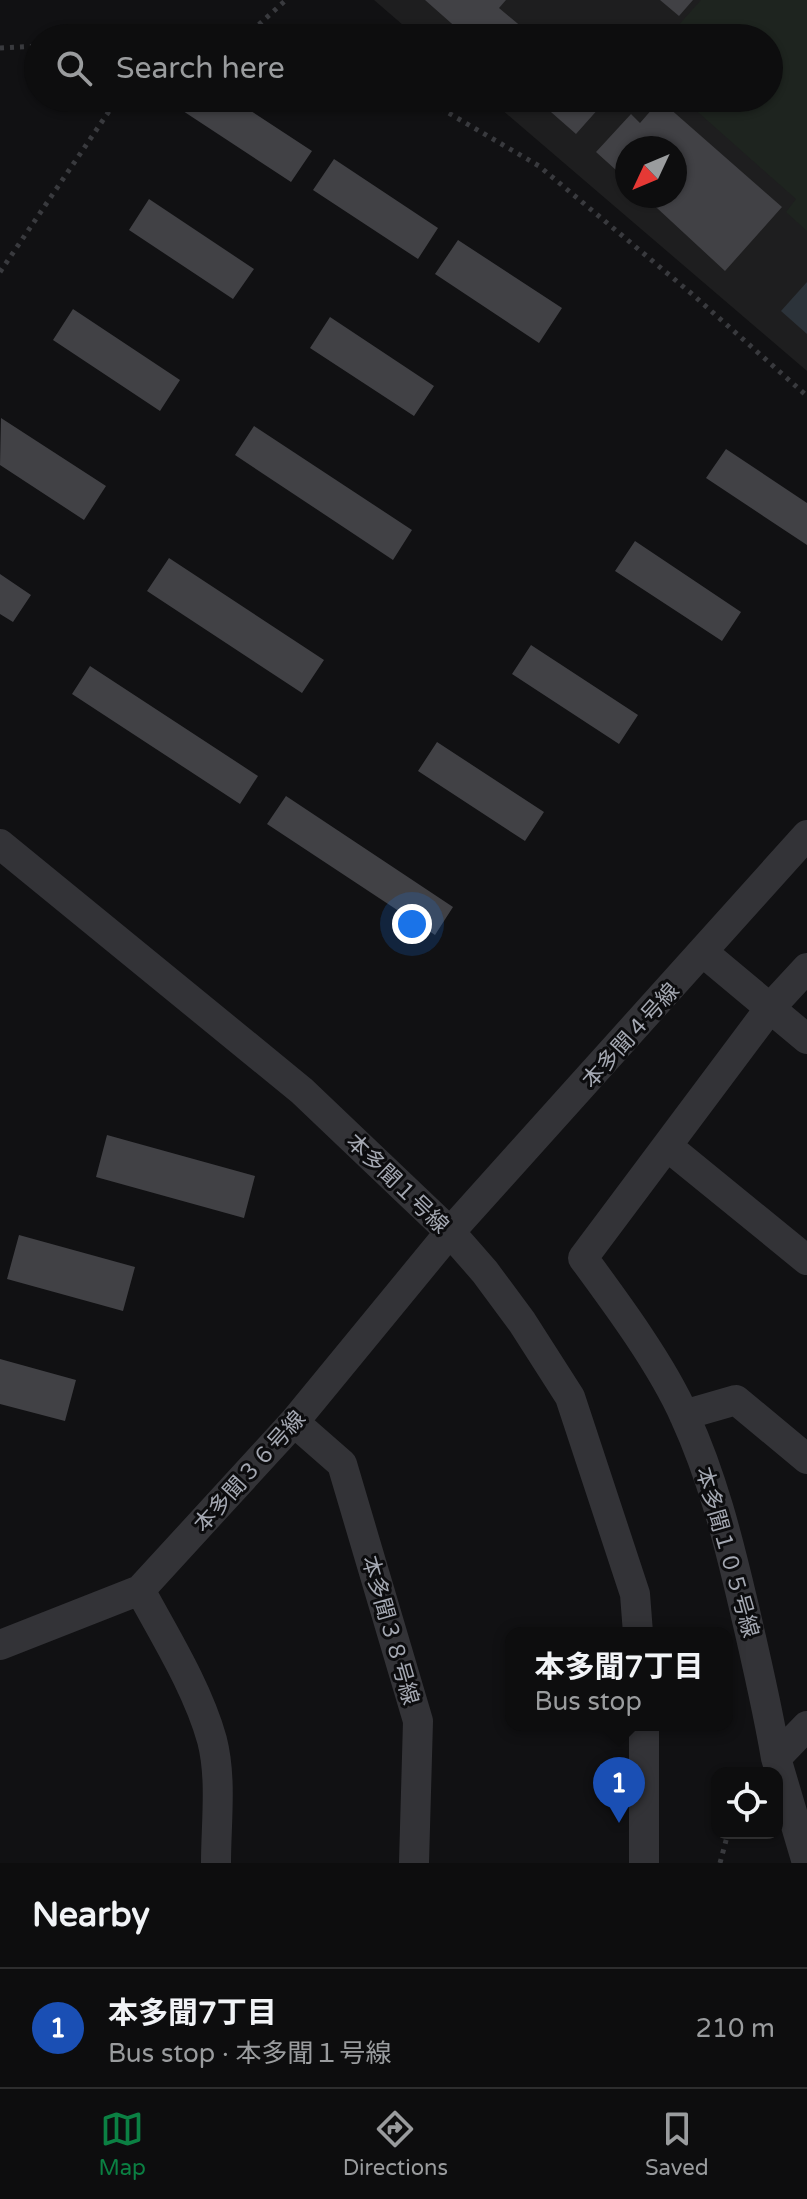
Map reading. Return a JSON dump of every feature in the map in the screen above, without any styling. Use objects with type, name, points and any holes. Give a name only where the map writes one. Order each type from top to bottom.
[{"type":"street","name":"本多聞４号線","points":[[450,1232],[807,835]]},
{"type":"street","name":"本多聞１号線","points":[[0,844],[302,1091],[450,1232],[522,1322],[570,1397],[635,1594],[638,1627]]},
{"type":"street","points":[[704,953],[807,1039]]},
{"type":"street","name":"本多聞１０５号線","points":[[807,968],[770,1008],[583,1258],[618,1306],[684,1415],[705,1466],[729,1541],[762,1679],[776,1758],[807,1863]]},
{"type":"street","points":[[667,1146],[807,1260]]},
{"type":"street","name":"本多聞３６号線","points":[[0,1645],[140,1590],[294,1422],[450,1232]]},
{"type":"street","points":[[684,1415],[736,1400],[807,1459]]},
{"type":"street","name":"本多聞３８号線","points":[[294,1422],[342,1464],[418,1721],[414,1863]]},
{"type":"street","points":[[140,1590],[183,1670],[212,1741],[217,1790],[216,1863]]},
{"type":"street","points":[[776,1758],[807,1726]]},
{"type":"street","points":[[644,1731],[644,1863]]},
{"type":"path","points":[[259,24],[286,0]]},
{"type":"path","points":[[0,48],[24,47]]},
{"type":"path","points":[[0,272],[109,112]]},
{"type":"path","points":[[447,112],[539,166],[692,294],[807,396]]},
{"type":"path","points":[[720,1863],[726,1839]]},
{"type":"shaded area","points":[[374,0],[807,0],[807,371],[617,208],[687,208],[687,136],[615,136],[615,207],[504,112],[783,112],[783,24],[402,24]]},
{"type":"shaded area","points":[[701,0],[807,0],[807,231],[786,212],[796,199],[698,112],[783,112],[783,24],[680,24]]},
{"type":"shaded area","points":[[807,282],[807,334],[781,311]]},
{"type":"building","points":[[425,0],[506,0],[499,8],[518,24],[452,24]]},
{"type":"building","points":[[660,0],[693,0],[679,16]]},
{"type":"building","points":[[185,112],[252,112],[312,151],[291,182]]},
{"type":"building","points":[[551,112],[596,112],[576,134]]},
{"type":"building","points":[[650,112],[674,112],[782,207],[725,271],[657,208],[687,208],[687,136],[615,136],[615,169],[596,152],[631,114],[640,123]]},
{"type":"building","points":[[334,159],[438,228],[418,259],[313,190]]},
{"type":"building","points":[[149,199],[254,269],[233,299],[129,230]]},
{"type":"building","points":[[458,240],[562,308],[539,343],[435,274]]},
{"type":"building","points":[[73,309],[180,380],[160,411],[53,340]]},
{"type":"building","points":[[330,317],[434,386],[414,416],[310,348]]},
{"type":"building","points":[[1,418],[106,486],[84,520],[0,465]]},
{"type":"building","points":[[254,426],[412,530],[393,560],[235,455]]},
{"type":"building","points":[[726,449],[807,503],[807,545],[706,478]]},
{"type":"building","points":[[635,541],[741,612],[722,641],[615,571]]},
{"type":"building","points":[[169,558],[324,660],[302,693],[147,591]]},
{"type":"building","points":[[0,574],[31,595],[13,622],[0,614]]},
{"type":"building","points":[[531,645],[638,715],[619,744],[512,674]]},
{"type":"building","points":[[90,666],[258,776],[240,804],[72,694]]},
{"type":"building","points":[[437,742],[544,812],[525,841],[418,771]]},
{"type":"building","points":[[286,796],[453,907],[435,935],[267,824]]},
{"type":"building","points":[[107,1135],[255,1176],[244,1218],[96,1177]]},
{"type":"building","points":[[19,1235],[135,1267],[123,1311],[7,1279]]},
{"type":"building","points":[[0,1359],[76,1380],[65,1421],[0,1404]]},
{"type":"place","name":"本多聞7丁目","points":[[619,1823]]}]
